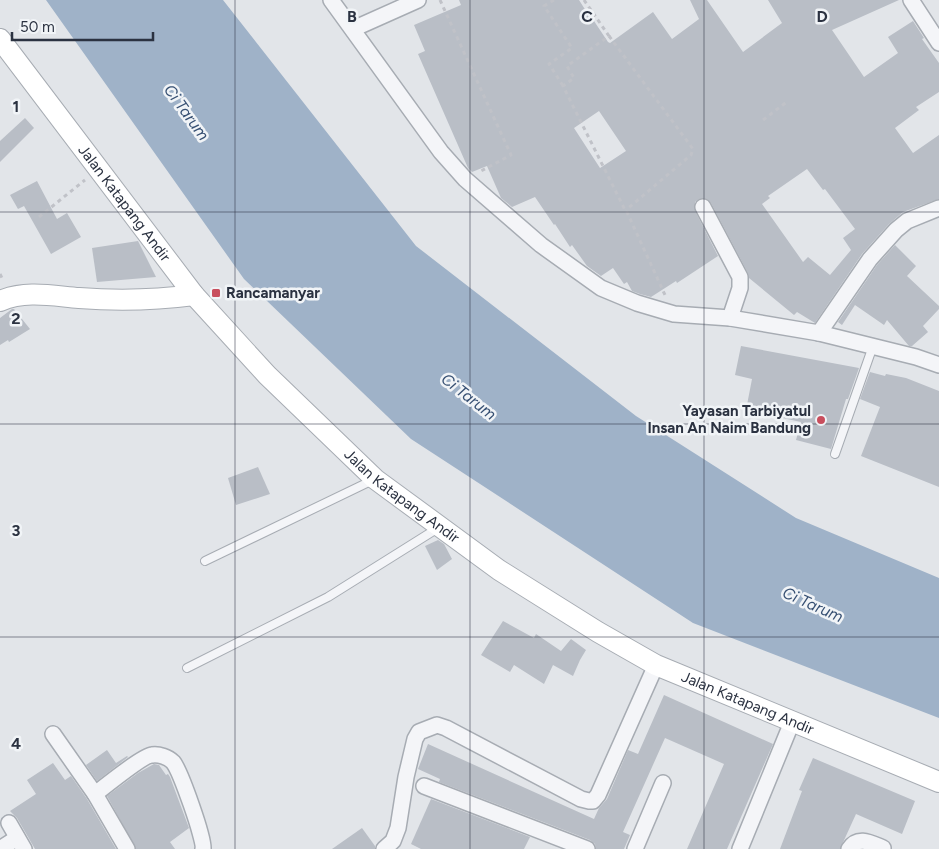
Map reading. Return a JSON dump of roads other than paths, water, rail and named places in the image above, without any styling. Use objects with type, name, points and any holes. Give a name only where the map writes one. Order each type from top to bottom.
[{"type":"street","points":[[331,0],[441,152],[465,179],[541,245],[602,288],[637,303],[674,314],[730,318],[819,333],[939,365]]},
{"type":"street","points":[[353,30],[418,0]]},
{"type":"street","points":[[915,1],[939,44]]},
{"type":"street","name":"Jalan Katapang Andir","points":[[0,39],[194,295],[267,376],[375,479],[499,570],[598,632],[656,665],[939,782]]},
{"type":"street","points":[[703,208],[740,277],[740,288],[730,318]]},
{"type":"street","points":[[819,333],[870,259],[896,230],[907,221],[939,208]]},
{"type":"street","points":[[0,301],[10,297],[29,294],[79,298],[154,300],[194,295]]},
{"type":"street","points":[[384,849],[393,841],[398,828],[406,777],[415,738],[419,732],[437,725],[581,799],[593,801],[598,795],[656,665]]},
{"type":"street","points":[[740,849],[792,722]]},
{"type":"street","points":[[53,734],[95,794],[127,849]]},
{"type":"street","points":[[95,794],[150,754],[162,755],[173,763],[196,818],[204,844],[203,849]]},
{"type":"street","points":[[635,849],[663,783]]},
{"type":"street","points":[[424,786],[586,849]]},
{"type":"street","points":[[0,849],[20,844],[8,823]]},
{"type":"street","points":[[849,849],[851,846],[867,840],[883,848]]},
{"type":"lane","points":[[835,454],[873,346]]},
{"type":"lane","points":[[204,560],[375,479]]},
{"type":"lane","points":[[187,668],[328,597],[440,526]]},
{"type":"water","name":"Ci Tarum","points":[[46,0],[223,0],[416,246],[636,416],[796,518],[939,578],[939,718],[693,623],[411,439],[244,279]]},
{"type":"place","name":"Rancamanyar","points":[[216,293]]},
{"type":"place","name":"Yayasan Tarbiyatul Insan An Naim Bandung","points":[[821,420]]}]
